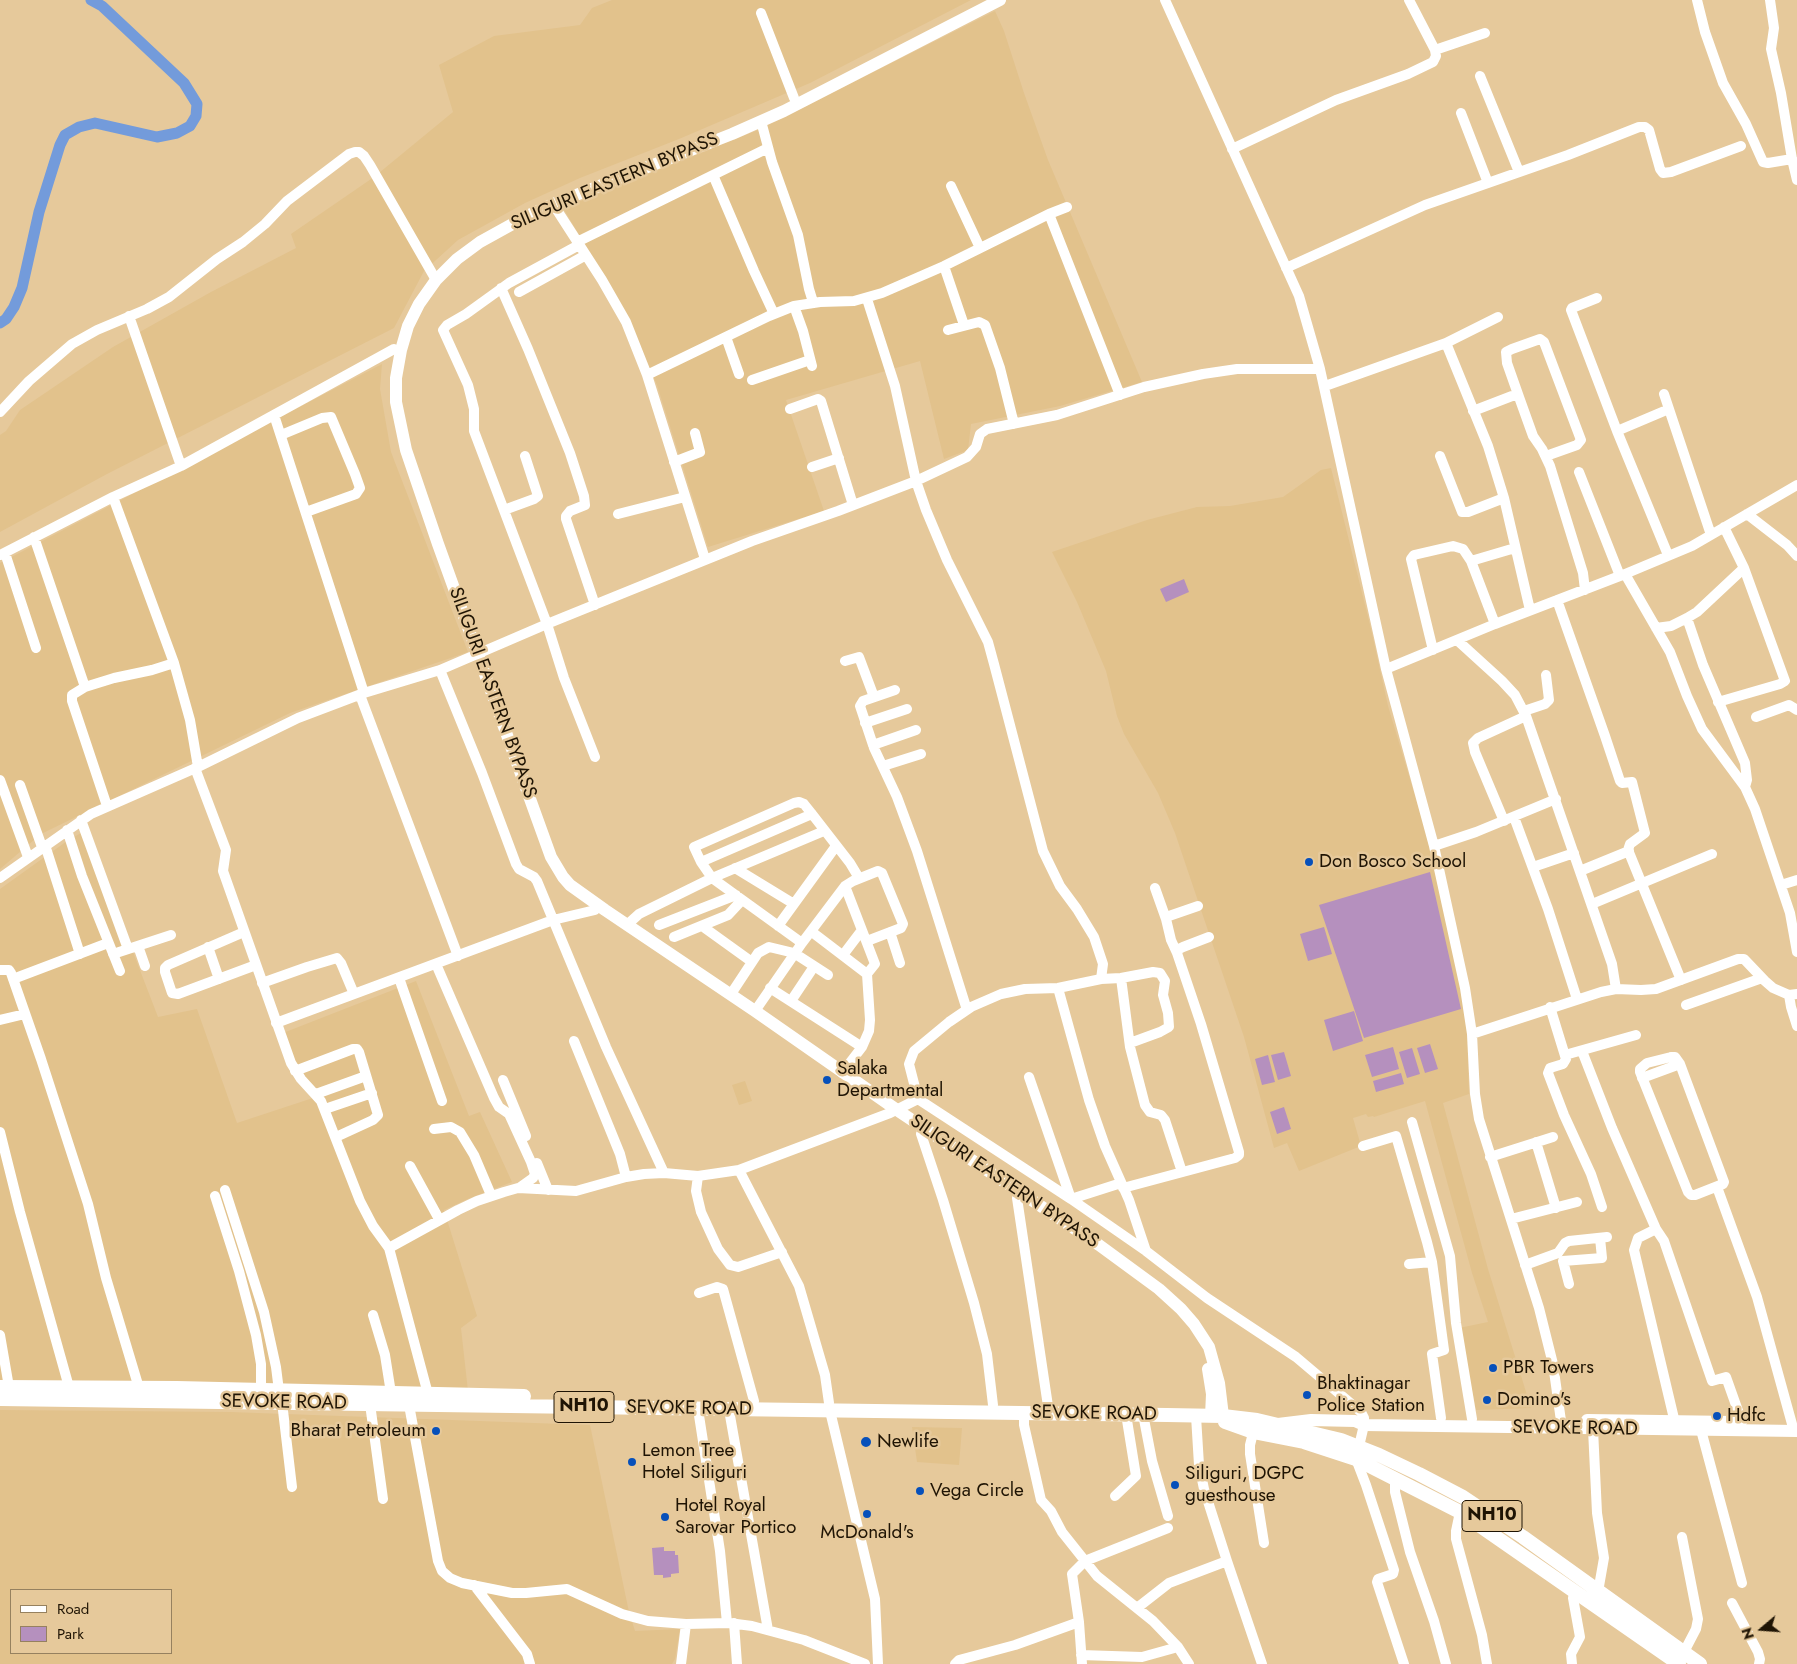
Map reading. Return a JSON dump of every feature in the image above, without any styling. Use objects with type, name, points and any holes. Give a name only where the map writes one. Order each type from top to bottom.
[{"type":"highway","name":"SEVOKE ROAD","points":[[5,1387],[261,1390],[280,1396],[370,1404],[409,1405],[729,1410],[993,1405],[1154,1406],[1167,1415]]},
{"type":"highway","name":"SEVOKE ROAD","points":[[0,1399],[391,1393],[754,1401],[830,1407],[1167,1415]]},
{"type":"highway","name":"NH10","points":[[1167,1415],[1217,1416],[1255,1426],[1276,1424],[1318,1434],[1357,1453],[1419,1474],[1463,1497],[1524,1537],[1598,1592],[1681,1658],[1700,1664]]},
{"type":"highway","points":[[1255,1426],[1304,1442],[1357,1453],[1394,1478],[1460,1512],[1576,1592],[1681,1658]]},
{"type":"main road","name":"SILIGURI EASTERN BYPASS","points":[[984,0],[794,98],[714,133],[533,206],[470,240],[444,262],[408,326],[396,378],[396,402],[406,450],[475,655],[549,865],[559,882],[595,910],[841,1082],[893,1112],[1099,1245],[1159,1289],[1194,1324],[1209,1347],[1220,1383],[1217,1416]]},
{"type":"main road","name":"SILIGURI EASTERN BYPASS","points":[[1000,0],[761,121],[553,204],[480,242],[434,277],[412,301],[399,331],[394,349],[389,379],[392,421],[426,528],[551,857],[570,885],[731,994],[842,1073],[921,1134],[1128,1274],[1154,1294],[1179,1318],[1201,1348],[1206,1361],[1217,1416]]},
{"type":"main road","name":"SEVOKE ROAD","points":[[1361,1421],[1441,1418],[1472,1419],[1561,1424],[1593,1429],[1742,1422],[1795,1426]]},
{"type":"main road","name":"SEVOKE ROAD","points":[[1276,1424],[1311,1420],[1676,1425],[1702,1430],[1795,1426]]},
{"type":"street","points":[[1165,0],[1299,296],[1325,386],[1332,427],[1386,669],[1434,846],[1465,988],[1472,1034],[1477,1108],[1490,1157],[1539,1308],[1553,1364],[1561,1424]]},
{"type":"street","points":[[1232,148],[1353,92],[1422,68],[1436,59],[1434,50],[1409,0]]},
{"type":"street","points":[[1697,0],[1705,32],[1723,83],[1746,124],[1763,162],[1768,163],[1792,158]]},
{"type":"street","points":[[1770,0],[1774,28],[1771,49],[1797,180]]},
{"type":"street","points":[[761,12],[794,98]]},
{"type":"street","points":[[1434,50],[1485,33]]},
{"type":"street","points":[[1480,76],[1519,172]]},
{"type":"street","points":[[1461,113],[1488,183]]},
{"type":"street","points":[[761,121],[768,148],[798,235],[813,302]]},
{"type":"street","points":[[1286,268],[1425,205],[1639,127],[1648,130],[1660,169],[1663,172],[1671,172],[1741,146]]},
{"type":"street","points":[[595,756],[564,678],[548,624],[474,431],[474,409],[468,385],[443,330],[444,327],[501,288],[578,243],[768,148]]},
{"type":"street","points":[[0,412],[29,381],[72,344],[97,330],[147,309],[174,294],[217,259],[243,242],[265,224],[287,201],[349,154],[355,152],[359,152],[364,156],[370,165],[434,277]]},
{"type":"street","points":[[713,175],[774,314]]},
{"type":"street","points":[[951,186],[980,248]]},
{"type":"street","points":[[553,204],[626,322],[647,375],[705,560]]},
{"type":"street","points":[[647,375],[794,306],[813,302],[867,299],[944,266],[1049,214],[1067,208]]},
{"type":"street","points":[[1049,214],[1120,395]]},
{"type":"street","points":[[519,292],[586,255]]},
{"type":"street","points":[[944,266],[964,325]]},
{"type":"street","points":[[501,288],[570,453],[584,496],[585,505],[570,511],[566,516],[595,605]]},
{"type":"street","points":[[1596,298],[1571,308],[1617,431],[1668,555]]},
{"type":"street","points":[[867,299],[895,386],[916,480],[937,538],[988,642],[1004,696],[1042,851],[1060,886],[1094,937],[1103,964],[1101,979]]},
{"type":"street","points":[[752,380],[811,363],[794,306]]},
{"type":"street","points":[[130,316],[181,466]]},
{"type":"street","points":[[1325,386],[1446,343],[1498,318]]},
{"type":"street","points":[[948,330],[979,322],[985,325],[1000,368],[1014,424]]},
{"type":"street","points":[[726,337],[739,374]]},
{"type":"street","points":[[1546,456],[1577,445],[1581,440],[1542,340],[1534,340],[1506,352],[1507,363],[1534,436],[1546,456],[1583,572],[1585,590]]},
{"type":"street","points":[[1446,343],[1488,446],[1504,498],[1530,610]]},
{"type":"street","points":[[36,648],[2,554],[113,497],[181,466],[394,349]]},
{"type":"street","points":[[0,878],[81,820],[107,806],[197,767],[298,718],[362,694],[440,670],[752,540],[853,505],[916,480],[961,461],[972,453],[982,431],[1057,414],[1170,381],[1237,370],[1320,369]]},
{"type":"street","points":[[1664,394],[1711,535]]},
{"type":"street","points":[[1474,411],[1512,396],[1518,397]]},
{"type":"street","points":[[790,408],[820,400],[853,505]]},
{"type":"street","points":[[1617,431],[1669,409]]},
{"type":"street","points":[[274,415],[362,694],[458,956]]},
{"type":"street","points":[[281,435],[322,418],[332,417],[356,474],[360,488],[356,494],[306,512]]},
{"type":"street","points":[[674,462],[700,452],[695,433]]},
{"type":"street","points":[[504,510],[538,496],[525,456]]},
{"type":"street","points":[[1440,456],[1462,512],[1468,512],[1504,498]]},
{"type":"street","points":[[812,468],[839,458]]},
{"type":"street","points":[[1579,472],[1622,575],[1670,652],[1702,729],[1745,787],[1755,809],[1790,913],[1797,952]]},
{"type":"street","points":[[1386,669],[1692,546],[1797,485]]},
{"type":"street","points":[[113,497],[174,664],[190,720],[197,767],[226,850],[223,871],[244,932],[294,1071],[316,1094],[325,1110],[360,1200],[373,1226],[389,1248],[428,1394]]},
{"type":"street","points":[[618,514],[685,497]]},
{"type":"street","points":[[1747,514],[1787,545],[1797,556]]},
{"type":"street","points":[[1718,702],[1785,681],[1744,568],[1724,527]]},
{"type":"street","points":[[34,538],[85,687]]},
{"type":"street","points":[[1433,650],[1412,557],[1414,555],[1457,546],[1463,549],[1471,561],[1495,624]]},
{"type":"street","points":[[1471,561],[1515,548]]},
{"type":"street","points":[[1656,628],[1671,626],[1697,612],[1744,568]]},
{"type":"street","points":[[1555,601],[1564,634]]},
{"type":"street","points":[[1555,601],[1620,781],[1632,782],[1645,833],[1630,844],[1629,851],[1681,980]]},
{"type":"street","points":[[1687,618],[1703,665],[1745,763],[1748,772],[1748,780],[1745,787]]},
{"type":"street","points":[[1457,640],[1502,681],[1514,695],[1525,713],[1612,964],[1616,989]]},
{"type":"street","points":[[845,661],[859,658],[874,697]]},
{"type":"street","points":[[107,806],[72,700],[72,695],[85,687],[114,678],[174,664]]},
{"type":"street","points":[[440,670],[482,773],[518,869],[537,880],[606,1047],[664,1173]]},
{"type":"street","points":[[1546,675],[1549,695],[1548,702],[1478,738],[1472,743],[1533,867],[1577,998]]},
{"type":"street","points":[[895,690],[863,701],[860,704],[873,744],[897,797],[917,851],[967,1010]]},
{"type":"street","points":[[1756,717],[1789,706],[1797,710]]},
{"type":"street","points":[[865,723],[907,709]]},
{"type":"street","points":[[873,744],[916,730]]},
{"type":"street","points":[[883,766],[920,754]]},
{"type":"street","points":[[0,780],[28,857]]},
{"type":"street","points":[[20,785],[44,846],[80,954]]},
{"type":"street","points":[[1434,846],[1509,819],[1556,799]]},
{"type":"street","points":[[802,943],[712,878],[695,850],[696,845],[799,802],[804,804],[812,814],[859,878]]},
{"type":"street","points":[[701,862],[812,814]]},
{"type":"street","points":[[81,820],[133,948],[145,966]]},
{"type":"street","points":[[67,830],[82,876],[120,971]]},
{"type":"street","points":[[628,924],[639,914],[712,878],[824,831]]},
{"type":"street","points":[[778,926],[836,846]]},
{"type":"street","points":[[1580,871],[1629,851]]},
{"type":"street","points":[[1533,867],[1574,853]]},
{"type":"street","points":[[1592,904],[1712,854]]},
{"type":"street","points":[[735,868],[794,904]]},
{"type":"street","points":[[755,1011],[794,953],[812,932],[845,886],[878,871],[882,873],[903,924],[901,928],[867,941]]},
{"type":"street","points":[[1781,885],[1797,880]]},
{"type":"street","points":[[845,886],[875,964],[866,974]]},
{"type":"street","points":[[1071,1199],[1182,1172],[1235,1158],[1239,1155],[1155,888]]},
{"type":"street","points":[[658,925],[739,898]]},
{"type":"street","points":[[674,937],[731,913],[739,898]]},
{"type":"street","points":[[1166,919],[1169,916],[1198,906]]},
{"type":"street","points":[[276,1023],[553,920],[595,910]]},
{"type":"street","points":[[702,926],[752,962]]},
{"type":"street","points":[[843,955],[862,930]]},
{"type":"street","points":[[244,932],[175,961],[165,968],[172,993],[178,994],[256,966]]},
{"type":"street","points":[[812,932],[866,974],[870,1020],[869,1030],[862,1047],[842,1073]]},
{"type":"street","points":[[890,932],[900,963]]},
{"type":"street","points":[[113,954],[171,935]]},
{"type":"street","points":[[1177,953],[1183,947],[1210,937]]},
{"type":"street","points":[[13,979],[108,943]]},
{"type":"street","points":[[208,947],[219,979]]},
{"type":"street","points":[[731,994],[752,962],[762,950],[769,947],[794,953],[828,975]]},
{"type":"street","points":[[262,983],[337,958],[354,994]]},
{"type":"street","points":[[1472,1034],[1577,998],[1616,989],[1648,990],[1741,958],[1773,988],[1793,994],[1791,1008],[1797,1026]]},
{"type":"street","points":[[389,1248],[439,1219],[491,1196],[518,1188],[533,1178],[534,1174],[531,1162],[509,1114],[499,1107],[494,1098],[436,964]]},
{"type":"street","points":[[0,970],[9,970],[25,1014],[88,1204],[106,1278],[139,1388]]},
{"type":"street","points":[[791,1001],[811,971]]},
{"type":"street","points":[[1130,1043],[1169,1027],[1168,1013],[1163,995],[1165,981],[1162,975],[1157,972],[1101,979],[1058,988],[1014,991],[984,1000],[949,1022],[918,1046],[910,1056],[909,1064],[918,1099],[1071,1199],[1146,1251],[1207,1298],[1296,1357],[1356,1408],[1361,1421],[1357,1453],[1394,1570],[1392,1575],[1377,1581],[1404,1664]]},
{"type":"street","points":[[399,978],[442,1101]]},
{"type":"street","points":[[1121,978],[1130,1043],[1145,1105],[1150,1112],[1161,1115],[1165,1120],[1182,1172]]},
{"type":"street","points":[[1686,1005],[1762,978]]},
{"type":"street","points":[[770,988],[862,1047]]},
{"type":"street","points":[[1058,988],[1089,1100],[1146,1251]]},
{"type":"street","points":[[1550,1007],[1566,1059],[1564,1063],[1550,1068],[1548,1073],[1564,1115],[1591,1174],[1602,1207]]},
{"type":"street","points":[[0,1020],[25,1014]]},
{"type":"street","points":[[1565,1056],[1636,1035]]},
{"type":"street","points":[[574,1041],[620,1154],[626,1177]]},
{"type":"street","points":[[294,1071],[355,1048],[359,1052],[378,1110],[376,1118],[336,1137]]},
{"type":"street","points":[[1582,1051],[1612,1128],[1656,1229],[1664,1241],[1712,1381],[1726,1377],[1742,1422]]},
{"type":"street","points":[[1680,1064],[1724,1182],[1717,1187],[1691,1195],[1688,1192],[1642,1078],[1680,1064]]},
{"type":"street","points":[[316,1094],[366,1076]]},
{"type":"street","points":[[1029,1077],[1071,1199]]},
{"type":"street","points":[[503,1080],[548,1190]]},
{"type":"street","points":[[325,1110],[372,1093]]},
{"type":"street","points":[[518,1188],[576,1190],[626,1177],[664,1173],[698,1176],[739,1170],[893,1112],[918,1099]]},
{"type":"street","points":[[1412,1122],[1450,1256],[1456,1323],[1472,1419]]},
{"type":"street","points":[[434,1129],[451,1127],[460,1132],[474,1156],[491,1196]]},
{"type":"street","points":[[0,1132],[22,1221],[69,1387]]},
{"type":"street","points":[[921,1134],[974,1303],[987,1354],[993,1405]]},
{"type":"street","points":[[1363,1146],[1396,1136],[1432,1262],[1444,1350],[1432,1354],[1441,1418]]},
{"type":"street","points":[[1490,1157],[1553,1137]]},
{"type":"street","points":[[1536,1142],[1556,1208]]},
{"type":"street","points":[[410,1166],[439,1219]]},
{"type":"street","points":[[739,1170],[799,1286],[808,1312],[825,1375],[830,1407],[875,1598],[878,1664]]},
{"type":"street","points":[[698,1176],[696,1191],[701,1212],[718,1249],[730,1265],[738,1267],[782,1252]]},
{"type":"street","points":[[1717,1187],[1757,1297],[1795,1426]]},
{"type":"street","points":[[225,1190],[264,1312],[276,1367],[292,1487]]},
{"type":"street","points":[[215,1196],[239,1271],[256,1336],[261,1364],[261,1390]]},
{"type":"street","points":[[1017,1198],[1048,1406]]},
{"type":"street","points":[[1511,1219],[1577,1202]]},
{"type":"street","points":[[1656,1229],[1638,1238],[1634,1250],[1676,1425]]},
{"type":"street","points":[[1525,1264],[1555,1254],[1560,1251],[1564,1243],[1569,1241],[1604,1238],[1602,1258],[1563,1262]]},
{"type":"street","points":[[1560,1251],[1569,1284]]},
{"type":"street","points":[[1409,1264],[1432,1262]]},
{"type":"street","points":[[699,1292],[717,1287],[723,1289],[754,1401]]},
{"type":"street","points":[[374,1315],[385,1355],[391,1393]]},
{"type":"street","points":[[0,1335],[5,1387]]},
{"type":"street","points":[[370,1404],[383,1498]]},
{"type":"street","points":[[409,1405],[438,1561],[442,1571],[450,1578],[512,1593],[568,1589],[635,1619],[686,1624],[731,1623],[768,1630],[804,1640],[865,1664]]},
{"type":"street","points":[[698,1409],[737,1664]]},
{"type":"street","points":[[729,1410],[768,1630]]},
{"type":"street","points":[[1024,1413],[1024,1425],[1041,1500],[1051,1511],[1062,1532],[1097,1576],[1153,1621],[1178,1647],[1189,1664]]},
{"type":"street","points":[[1115,1496],[1136,1476],[1126,1414]]},
{"type":"street","points":[[1142,1414],[1152,1461],[1168,1516]]},
{"type":"street","points":[[1196,1416],[1201,1477],[1227,1562],[1262,1664]]},
{"type":"street","points":[[1255,1426],[1250,1454],[1264,1542]]},
{"type":"street","points":[[1593,1429],[1597,1513],[1604,1558],[1598,1592]]},
{"type":"street","points":[[1702,1430],[1742,1583]]},
{"type":"street","points":[[1394,1478],[1395,1492],[1412,1559],[1434,1621],[1446,1664]]},
{"type":"street","points":[[1460,1512],[1456,1539],[1480,1626],[1487,1664]]},
{"type":"street","points":[[1168,1528],[1085,1561],[1072,1574],[1079,1622],[1081,1660],[1143,1660],[1178,1647]]},
{"type":"street","points":[[1681,1658],[1696,1630],[1698,1619],[1682,1537]]},
{"type":"street","points":[[1137,1608],[1169,1583],[1227,1562]]},
{"type":"street","points":[[474,1585],[527,1654],[530,1664]]},
{"type":"street","points":[[1572,1664],[1571,1654],[1580,1637],[1573,1598],[1576,1592]]},
{"type":"street","points":[[1732,1603],[1758,1652],[1759,1664]]},
{"type":"street","points":[[955,1664],[959,1660],[1015,1645],[1079,1622]]},
{"type":"street","points":[[681,1664],[686,1624]]},
{"type":"shaded area","points":[[612,0],[971,0],[810,83],[679,139],[580,178],[525,203],[458,240],[424,271],[394,328],[107,474],[0,532],[0,435],[6,431],[20,410],[113,347],[211,292],[296,248],[291,234],[374,177],[453,112],[439,65],[494,36],[580,25],[592,8]]},
{"type":"shaded area","points":[[995,11],[1004,31],[1048,160],[1142,382],[1060,406],[971,424],[968,450],[944,459],[920,361],[786,400],[824,511],[708,547],[657,385],[627,315],[563,208],[758,130]]},
{"type":"shaded area","points":[[382,364],[380,389],[391,452],[468,652],[290,713],[41,834],[0,869],[0,563]]},
{"type":"shaded area","name":"Don Bosco School","points":[[1331,468],[1388,706],[1425,829],[1460,982],[1467,1028],[1469,1094],[1443,1103],[1488,1269],[1531,1408],[1476,1410],[1459,1328],[1488,1322],[1472,1273],[1425,1101],[1374,1117],[1368,1117],[1366,1114],[1353,1118],[1361,1146],[1299,1171],[1287,1143],[1274,1148],[1244,1037],[1175,833],[1158,793],[1124,734],[1117,716],[1106,671],[1077,602],[1052,552],[1147,520],[1197,507],[1230,506],[1283,497],[1321,470]]},
{"type":"shaded area","points":[[86,830],[158,1017],[197,1009],[237,1123],[322,1095],[301,1073],[283,1033],[416,981],[469,1116],[480,1112],[512,1182],[444,1210],[477,1316],[461,1328],[468,1391],[0,1390],[0,889],[67,841]]},
{"type":"shaded area","points":[[745,1081],[752,1101],[739,1105],[732,1085]]},
{"type":"shaded area","points":[[0,1410],[230,1412],[590,1425],[629,1612],[635,1631],[680,1629],[675,1659],[672,1664],[0,1664]]},
{"type":"shaded area","points":[[912,1427],[962,1428],[959,1465],[917,1462]]},
{"type":"green space","points":[[1184,579],[1189,592],[1166,602],[1160,589]]},
{"type":"green space","points":[[1430,872],[1461,1009],[1364,1038],[1319,905]]},
{"type":"green space","points":[[1324,927],[1332,954],[1308,961],[1300,934]]},
{"type":"green space","points":[[1354,1011],[1363,1041],[1333,1051],[1324,1020]]},
{"type":"green space","points":[[1430,1044],[1438,1069],[1425,1073],[1417,1048]]},
{"type":"green space","points":[[1393,1047],[1399,1069],[1372,1077],[1365,1055]]},
{"type":"green space","points":[[1412,1048],[1420,1074],[1407,1078],[1399,1052]]},
{"type":"green space","points":[[1284,1052],[1291,1076],[1278,1080],[1271,1055]]},
{"type":"green space","points":[[1268,1055],[1275,1082],[1262,1085],[1255,1059]]},
{"type":"green space","points":[[1401,1073],[1404,1084],[1376,1092],[1373,1081]]},
{"type":"green space","points":[[1284,1107],[1291,1129],[1277,1134],[1270,1112]]},
{"type":"green space","points":[[664,1547],[664,1551],[675,1551],[675,1555],[678,1555],[679,1573],[663,1578],[663,1575],[654,1575],[652,1548]]},
{"type":"waterway","points":[[0,323],[6,319],[14,307],[22,288],[39,212],[60,145],[65,135],[79,127],[95,123],[157,137],[177,133],[190,126],[196,116],[197,104],[184,83],[102,6],[91,0]]},
{"type":"place","name":"Don Bosco School","points":[[1309,862]]},
{"type":"place","name":"Salaka Departmental","points":[[827,1080]]},
{"type":"place","name":"PBR Towers","points":[[1493,1368]]},
{"type":"place","name":"Bhaktinagar Police Station","points":[[1307,1395]]},
{"type":"place","name":"Domino's","points":[[1487,1400]]},
{"type":"place","name":"Hdfc","points":[[1717,1416]]},
{"type":"place","name":"Bharat Petroleum","points":[[436,1431]]},
{"type":"place","name":"Newlife","points":[[866,1442]]},
{"type":"place","name":"Lemon Tree Hotel Siliguri","points":[[632,1462]]},
{"type":"place","name":"Siliguri, DGPC guesthouse","points":[[1175,1485]]},
{"type":"place","name":"Vega Circle","points":[[920,1491]]},
{"type":"place","name":"McDonald's","points":[[867,1514]]},
{"type":"place","name":"Hotel Royal Sarovar Portico","points":[[665,1517]]}]
